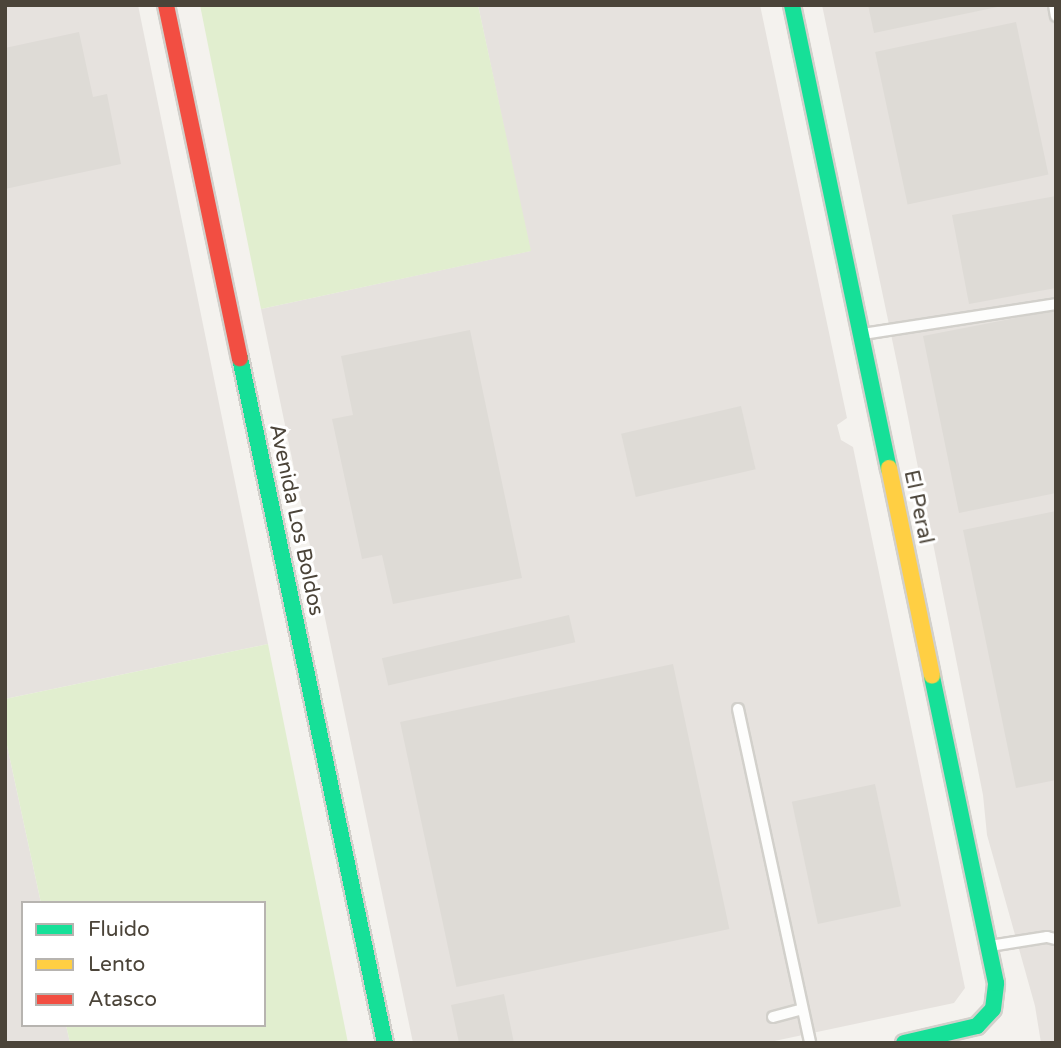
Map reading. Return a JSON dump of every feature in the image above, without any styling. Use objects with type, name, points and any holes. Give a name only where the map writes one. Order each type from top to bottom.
[{"type":"street","name":"Avenida Los Boldos","points":[[166,5],[385,1043]]},
{"type":"street","name":"El Peral","points":[[792,5],[997,993],[989,1016],[970,1029],[904,1043]]},
{"type":"lane","points":[[1054,5],[1056,16]]},
{"type":"lane","points":[[860,334],[1056,304]]},
{"type":"lane","points":[[738,709],[810,1043]]},
{"type":"lane","points":[[988,946],[1048,937],[1056,939]]},
{"type":"lane","points":[[773,1017],[802,1009]]},
{"type":"shaded area","points":[[5,5],[138,5],[268,644],[5,699]]},
{"type":"shaded area","points":[[478,5],[760,5],[847,418],[837,425],[841,440],[853,447],[965,988],[954,1003],[765,1043],[413,1043],[261,309],[530,251]]},
{"type":"shaded area","points":[[822,5],[1056,5],[1056,1043],[1041,1043],[1035,1006],[987,835],[983,795],[901,382]]},
{"type":"shaded area","points":[[5,736],[41,901],[21,901],[21,1027],[66,1027],[70,1043],[5,1043]]},
{"type":"green space","points":[[200,5],[478,5],[531,251],[261,309]]},
{"type":"green space","points":[[268,644],[348,1043],[70,1043],[66,1027],[266,1027],[266,901],[41,901],[5,736],[5,699]]},
{"type":"building","points":[[868,5],[1002,5],[1002,6],[874,33]]},
{"type":"building","points":[[1016,22],[1048,175],[908,205],[875,52]]},
{"type":"building","points":[[79,32],[93,97],[107,94],[121,164],[5,189],[5,48]]},
{"type":"building","points":[[1056,196],[1056,288],[969,304],[952,215]]},
{"type":"building","points":[[1056,310],[1056,493],[959,513],[923,336]]},
{"type":"building","points":[[470,330],[522,578],[393,604],[382,555],[362,559],[332,419],[353,415],[341,356]]},
{"type":"building","points":[[741,406],[756,469],[636,497],[621,434]]},
{"type":"building","points":[[1056,511],[1056,780],[1016,788],[963,530]]},
{"type":"building","points":[[569,615],[575,642],[388,685],[382,658]]},
{"type":"building","points":[[673,664],[729,929],[456,987],[400,722]]},
{"type":"building","points":[[875,784],[901,906],[818,924],[792,802]]},
{"type":"building","points":[[504,994],[514,1043],[459,1043],[451,1005]]},
{"type":"traffic: fast","points":[[792,5],[889,468]]},
{"type":"traffic: fast","points":[[240,358],[385,1043]]},
{"type":"traffic: fast","points":[[904,1043],[977,1026],[993,1009],[996,983],[932,676]]},
{"type":"traffic: slow","points":[[889,468],[932,676]]},
{"type":"traffic: jam","points":[[166,5],[240,358]]}]
